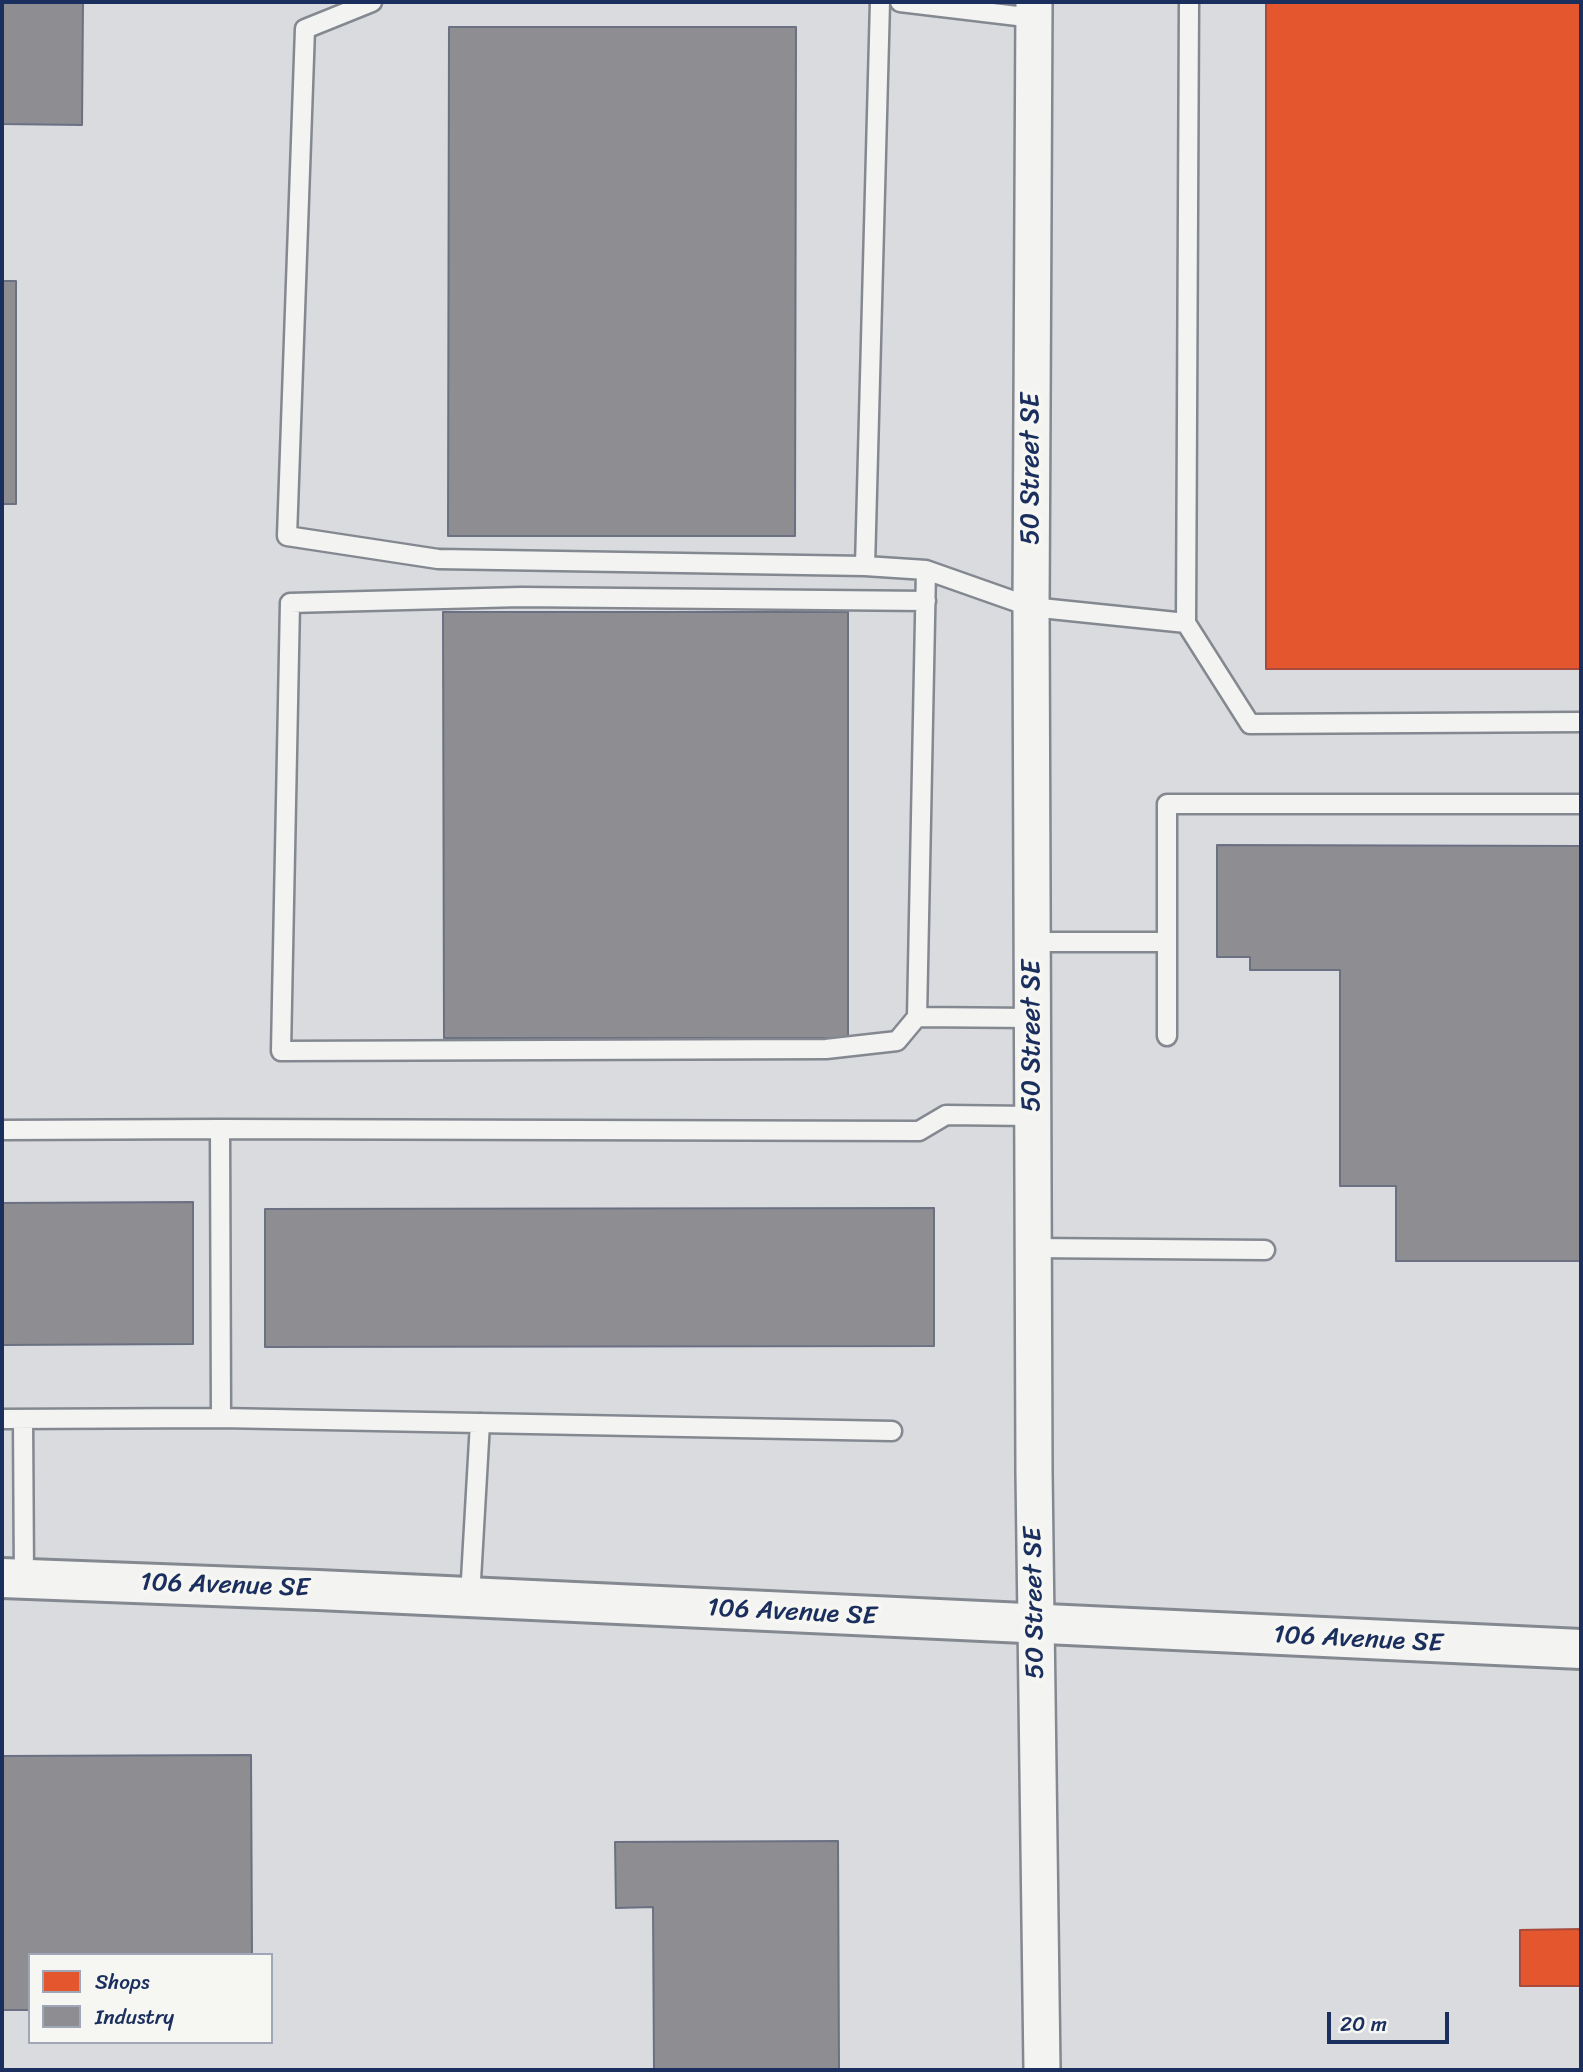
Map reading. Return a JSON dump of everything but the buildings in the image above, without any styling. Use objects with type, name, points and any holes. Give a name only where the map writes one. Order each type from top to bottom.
[{"type":"street","name":"50 Street SE","points":[[1034,10],[1032,1116],[1035,1625],[1042,2070]]},
{"type":"street","name":"106 Avenue SE","points":[[13,1578],[1581,1649]]},
{"type":"lane","points":[[372,2],[305,29],[287,536],[438,559],[865,566],[926,570],[1031,607],[1186,623]]},
{"type":"lane","points":[[865,566],[880,2]]},
{"type":"lane","points":[[900,2],[1034,10]]},
{"type":"lane","points":[[1189,2],[1186,623],[1250,724],[1581,722]]},
{"type":"lane","points":[[926,570],[926,601],[917,1017],[897,1041],[826,1049],[281,1051],[290,603],[522,597],[926,601]]},
{"type":"lane","points":[[1167,1037],[1167,804],[1581,804]]},
{"type":"lane","points":[[1032,942],[1167,942]]},
{"type":"lane","points":[[917,1017],[1032,1018]]},
{"type":"lane","points":[[2,1130],[919,1131],[946,1115],[1032,1116]]},
{"type":"lane","points":[[220,1129],[221,1418]]},
{"type":"lane","points":[[1033,1248],[1265,1250]]},
{"type":"lane","points":[[2,1419],[221,1418],[892,1431]]},
{"type":"lane","points":[[13,1578],[23,1419]]},
{"type":"lane","points":[[470,1597],[480,1423]]},
{"type":"shaded area","points":[[2,2],[1581,2],[1581,2070],[2,2070]]}]
